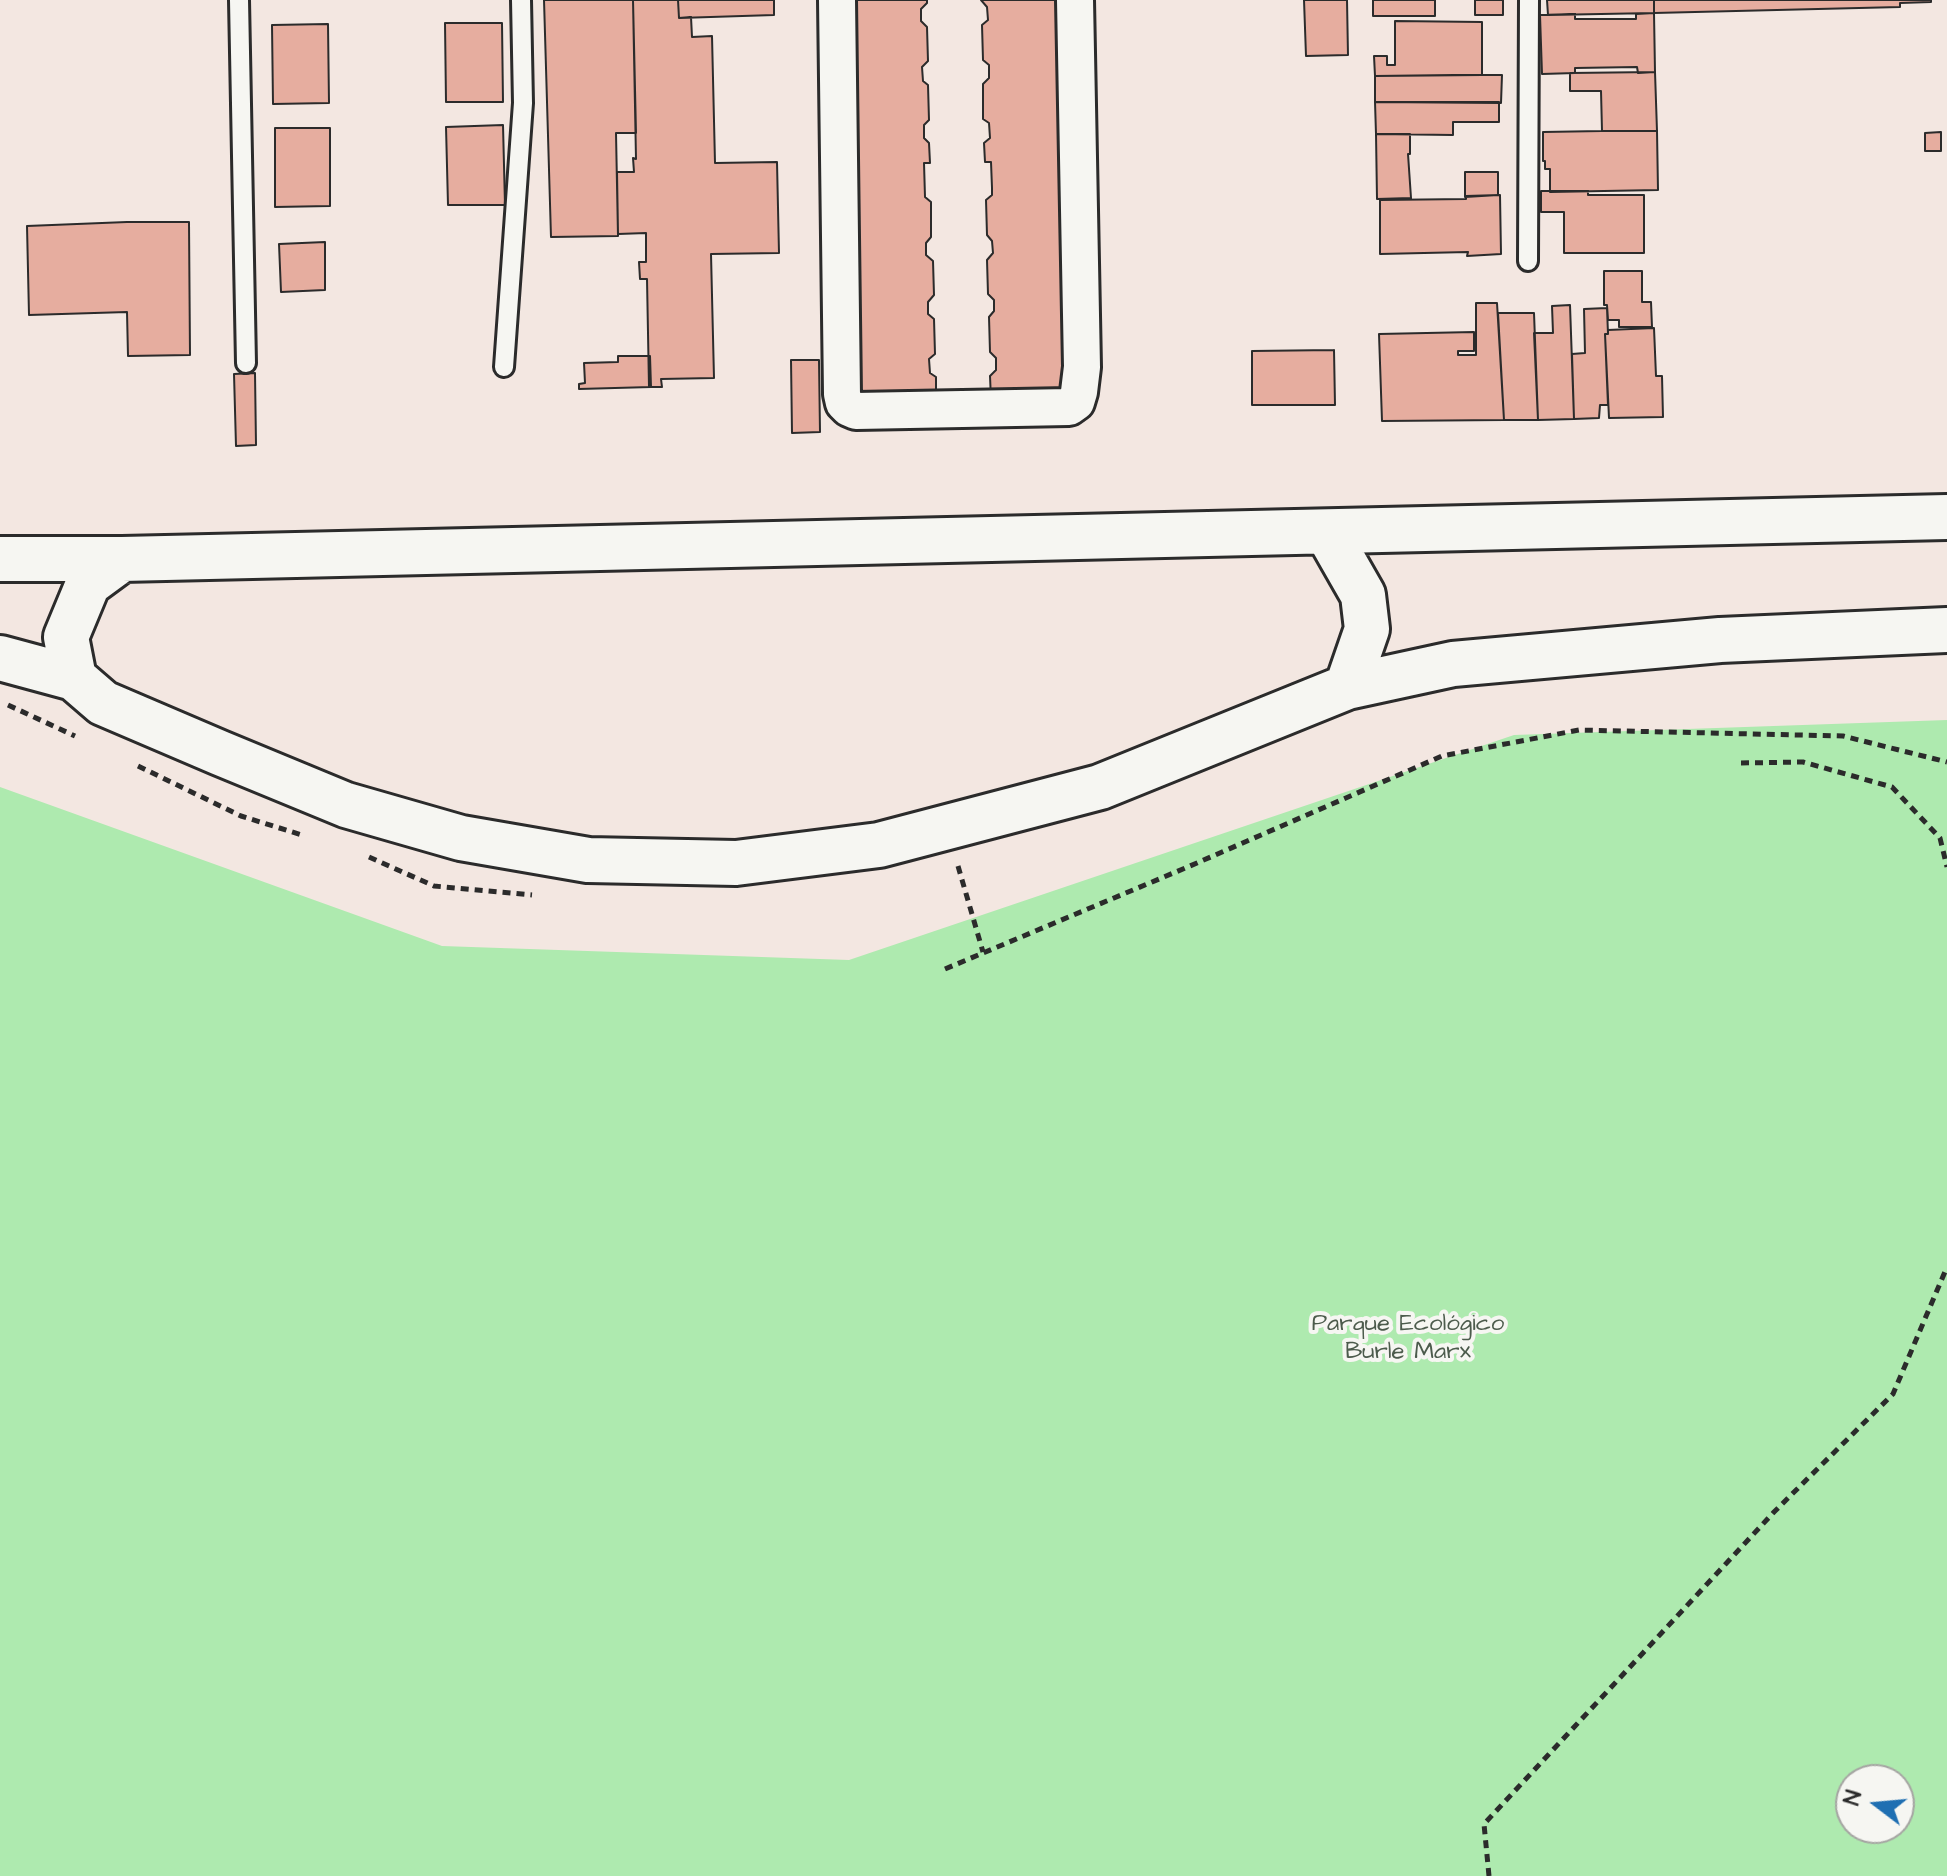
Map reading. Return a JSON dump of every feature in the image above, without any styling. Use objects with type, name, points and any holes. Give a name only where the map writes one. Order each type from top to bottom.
[{"type":"street","points":[[837,0],[842,394],[844,403],[856,411],[1069,407],[1076,402],[1082,367],[1075,0]]},
{"type":"street","points":[[0,559],[122,559],[1947,517]]},
{"type":"street","points":[[1327,532],[1363,595],[1366,618],[1367,629],[1347,687]]},
{"type":"street","points":[[74,678],[66,637],[88,584],[122,559]]},
{"type":"street","points":[[0,658],[74,678],[103,703],[346,805],[461,838],[588,860],[736,863],[879,845],[1100,787],[1347,687],[1453,664],[1720,640],[1947,630]]},
{"type":"lane","points":[[239,0],[246,363]]},
{"type":"lane","points":[[504,367],[523,103],[521,0]]},
{"type":"lane","points":[[1528,261],[1529,0]]},
{"type":"path","points":[[945,969],[1442,756],[1579,730],[1843,736],[1947,762]]},
{"type":"path","points":[[1741,763],[1803,762],[1892,787],[1940,838],[1947,867]]},
{"type":"path","points":[[947,827],[983,952]]},
{"type":"path","points":[[1489,1876],[1484,1824],[1774,1512],[1893,1394],[1947,1267]]},
{"type":"green space","name":"Parque Ecológico Burle Marx","points":[[1947,720],[1947,1876],[0,1876],[0,787],[442,946],[849,960],[1514,735]]},
{"type":"building","points":[[544,0],[633,0],[636,133],[616,133],[618,236],[551,237]]},
{"type":"building","points":[[633,0],[678,0],[679,18],[691,17],[692,37],[712,36],[715,163],[777,162],[779,253],[711,254],[714,378],[661,379],[662,387],[649,387],[647,279],[640,279],[639,262],[646,262],[646,233],[618,234],[617,172],[634,172],[633,158],[636,159]]},
{"type":"building","points":[[678,0],[774,0],[774,15],[679,18]]},
{"type":"building","points":[[837,0],[927,0],[921,9],[921,21],[927,27],[928,61],[922,67],[923,81],[928,85],[929,120],[924,125],[924,138],[929,143],[930,163],[924,163],[925,197],[931,202],[931,237],[926,243],[926,255],[933,261],[934,295],[928,302],[928,314],[934,319],[935,354],[929,359],[930,373],[936,377],[936,402],[848,404]]},
{"type":"building","points":[[981,0],[1068,0],[1078,398],[991,400],[990,376],[996,370],[996,358],[990,352],[989,317],[994,311],[994,300],[988,294],[987,260],[993,253],[992,241],[987,235],[986,200],[992,195],[992,188],[991,162],[985,162],[984,143],[990,138],[989,123],[983,119],[983,84],[989,78],[989,65],[983,60],[982,25],[988,20],[987,7]]},
{"type":"building","points":[[1304,0],[1347,0],[1348,55],[1306,56]]},
{"type":"building","points":[[1373,0],[1435,0],[1435,16],[1373,16]]},
{"type":"building","points":[[1475,0],[1503,0],[1503,15],[1475,15]]},
{"type":"building","points":[[1547,0],[1654,0],[1654,13],[1548,15]]},
{"type":"building","points":[[1654,0],[1931,2],[1900,3],[1900,7],[1654,13]]},
{"type":"building","points":[[1654,13],[1655,72],[1638,73],[1637,67],[1575,68],[1575,73],[1542,74],[1540,15],[1575,14],[1575,19],[1636,19],[1636,14]]},
{"type":"building","points":[[1395,21],[1482,22],[1482,75],[1375,76],[1374,56],[1387,56],[1387,65],[1395,65]]},
{"type":"building","points":[[445,23],[502,23],[503,102],[446,102]]},
{"type":"building","points":[[328,24],[329,103],[273,104],[272,25]]},
{"type":"building","points":[[1655,72],[1657,131],[1602,131],[1601,91],[1570,91],[1570,73]]},
{"type":"building","points":[[1502,75],[1501,103],[1375,102],[1375,76]]},
{"type":"building","points":[[1375,102],[1499,102],[1499,122],[1453,122],[1453,135],[1376,134]]},
{"type":"building","points":[[503,125],[505,205],[448,205],[446,127]]},
{"type":"building","points":[[275,128],[330,128],[330,206],[275,207]]},
{"type":"building","points":[[1657,131],[1658,190],[1550,192],[1550,169],[1545,169],[1543,161],[1543,132]]},
{"type":"building","points":[[1941,132],[1941,151],[1925,151],[1925,133]]},
{"type":"building","points":[[1376,134],[1410,134],[1411,198],[1377,199]]},
{"type":"building","points":[[1465,172],[1498,172],[1498,195],[1465,197]]},
{"type":"building","points":[[1541,191],[1644,195],[1644,253],[1564,253],[1564,212],[1541,212]]},
{"type":"building","points":[[1500,195],[1501,254],[1380,254],[1380,200],[1466,199],[1466,196]]},
{"type":"building","points":[[189,222],[190,355],[128,356],[127,312],[29,315],[27,226]]},
{"type":"building","points":[[325,242],[325,290],[281,292],[279,244]]},
{"type":"building","points":[[1604,271],[1642,271],[1642,302],[1651,302],[1652,327],[1619,327],[1619,320],[1608,320],[1607,305],[1604,305]]},
{"type":"building","points":[[1476,303],[1497,303],[1504,420],[1382,421],[1379,334],[1474,332],[1474,351],[1458,351],[1458,355],[1476,355]]},
{"type":"building","points":[[1570,305],[1574,419],[1538,420],[1534,333],[1553,333],[1552,306]]},
{"type":"building","points":[[1607,308],[1608,405],[1600,405],[1599,418],[1574,419],[1572,354],[1585,353],[1584,309]]},
{"type":"building","points":[[1498,313],[1534,313],[1538,420],[1504,420]]},
{"type":"building","points":[[1654,328],[1656,376],[1662,376],[1663,417],[1609,418],[1605,334],[1608,330]]},
{"type":"building","points":[[1334,350],[1335,405],[1252,405],[1252,351]]},
{"type":"building","points":[[618,356],[650,356],[651,387],[579,389],[579,384],[585,383],[584,363],[618,362]]},
{"type":"building","points":[[791,360],[819,360],[820,432],[792,433]]},
{"type":"building","points":[[255,373],[256,445],[236,446],[234,374]]}]
